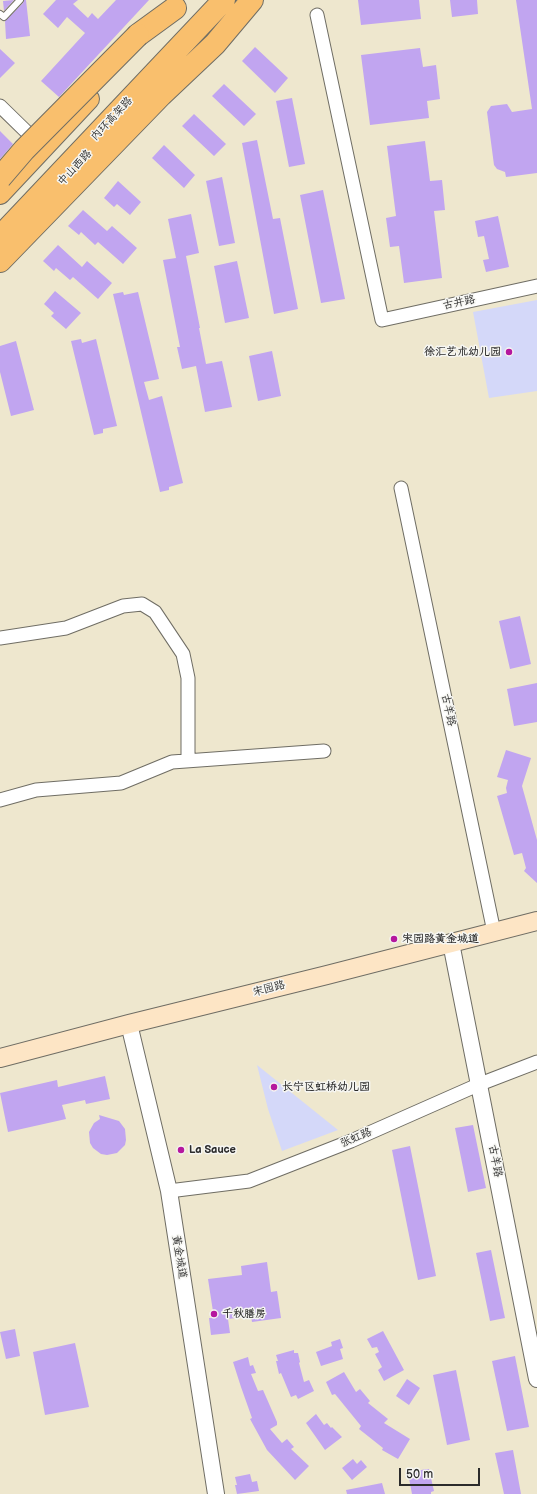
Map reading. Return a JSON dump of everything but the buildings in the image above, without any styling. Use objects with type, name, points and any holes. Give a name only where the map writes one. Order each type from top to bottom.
[{"type":"highway","name":"内环高架路","points":[[0,217],[204,0]]},
{"type":"highway","name":"内环高架路","points":[[0,237],[224,0]]},
{"type":"highway","points":[[0,261],[162,95],[215,44],[252,0]]},
{"type":"highway","points":[[0,178],[24,150],[138,36],[176,4]]},
{"type":"main road","name":"中山西路","points":[[0,251],[62,181],[235,0]]},
{"type":"main road","points":[[0,194],[176,4]]},
{"type":"main road","name":"宋园路","points":[[0,1058],[537,921]]},
{"type":"street","name":"古井路","points":[[317,15],[382,320],[537,286]]},
{"type":"street","points":[[0,106],[43,148]]},
{"type":"street","name":"古羊路","points":[[401,488],[494,932]]},
{"type":"street","points":[[0,638],[66,628],[123,606],[142,604],[155,612],[183,654],[188,678],[188,761]]},
{"type":"street","points":[[0,800],[36,790],[121,783],[172,762],[324,751]]},
{"type":"street","name":"古羊路","points":[[451,943],[537,1379]]},
{"type":"street","name":"黄金城道","points":[[129,1024],[169,1191],[216,1494]]},
{"type":"street","name":"张虹路","points":[[169,1191],[249,1182],[351,1141],[480,1084],[537,1062]]},
{"type":"lane","points":[[0,14],[4,17],[20,0]]},
{"type":"shaded area","name":"徐汇艺术幼儿园","points":[[537,300],[537,391],[489,398],[473,312]]},
{"type":"shaded area","name":"长宁区虹桥幼儿园","points":[[257,1065],[338,1130],[282,1151],[268,1109]]},
{"type":"place","name":"徐汇艺术幼儿园","points":[[509,352]]},
{"type":"place","name":"宋园路黄金城道","points":[[394,939]]},
{"type":"place","name":"长宁区虹桥幼儿园","points":[[274,1087]]},
{"type":"place","name":"La Sauce","points":[[181,1150]]},
{"type":"place","name":"千秋膳房","points":[[214,1314]]}]
